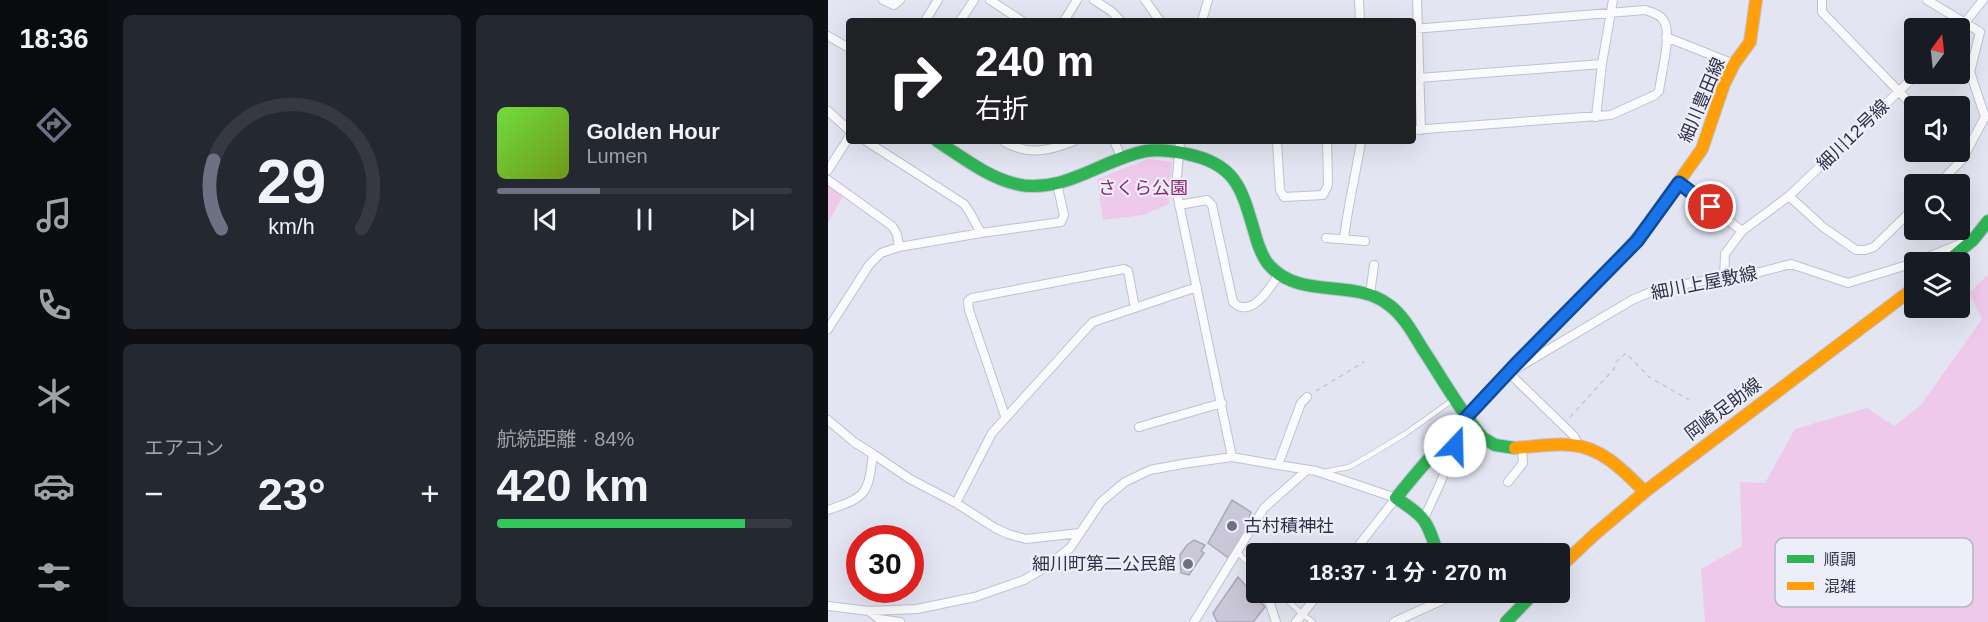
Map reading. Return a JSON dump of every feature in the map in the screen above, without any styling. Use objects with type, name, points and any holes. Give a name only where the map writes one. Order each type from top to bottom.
[{"type":"main road","name":"細川豊田線","points":[[1396,498],[1463,420],[1637,241],[1679,183],[1702,149],[1724,84],[1734,64],[1750,42],[1756,0]]},
{"type":"main road","points":[[942,144],[1001,180],[1030,186],[1057,184],[1081,177],[1146,151],[1179,147],[1212,160],[1222,166],[1238,183],[1266,259],[1279,274],[1300,283],[1370,294],[1384,300],[1401,316],[1455,398],[1463,420],[1486,441],[1505,448],[1579,446],[1606,457],[1618,465],[1644,491]]},
{"type":"main road","points":[[1959,252],[1973,240],[1988,221]]},
{"type":"main road","name":"岡崎足助線","points":[[1570,554],[1644,491],[1904,295]]},
{"type":"main road","points":[[1396,498],[1424,519],[1434,543]]},
{"type":"main road","points":[[1506,622],[1524,603]]},
{"type":"street","points":[[883,0],[894,5],[900,0]]},
{"type":"street","points":[[927,18],[938,0]]},
{"type":"street","points":[[962,18],[974,0]]},
{"type":"street","points":[[990,0],[1017,18]]},
{"type":"street","points":[[1066,18],[1077,0]]},
{"type":"street","points":[[1094,0],[1118,18]]},
{"type":"street","points":[[1146,0],[1158,18]]},
{"type":"street","points":[[1203,18],[1208,0]]},
{"type":"street","points":[[1359,0],[1360,18]]},
{"type":"street","points":[[1416,18],[1417,0]]},
{"type":"street","points":[[1596,117],[1613,0]]},
{"type":"street","points":[[1822,0],[1822,12],[1904,97]]},
{"type":"street","points":[[1927,0],[1951,18]]},
{"type":"street","points":[[1968,18],[1983,0]]},
{"type":"street","points":[[1416,29],[1645,10],[1658,15],[1665,23],[1666,37],[1659,91],[1611,116],[1417,130],[1419,78],[1416,41]]},
{"type":"street","points":[[1970,29],[1980,32],[1970,72],[1985,117],[1970,145]]},
{"type":"street","points":[[828,36],[846,46]]},
{"type":"street","points":[[1666,37],[1734,64]]},
{"type":"street","points":[[1419,78],[1602,64]]},
{"type":"street","name":"細川12号線","points":[[1724,279],[1725,254],[1742,231],[1789,196],[1907,84]]},
{"type":"street","points":[[828,111],[846,127]]},
{"type":"street","points":[[828,170],[846,142]]},
{"type":"street","points":[[871,144],[964,204],[981,232]]},
{"type":"street","points":[[1009,144],[1033,151],[1052,149],[1065,144]]},
{"type":"street","points":[[1115,144],[1122,159]]},
{"type":"street","points":[[1277,144],[1280,190],[1284,197],[1323,195],[1328,185],[1327,144]]},
{"type":"street","points":[[1344,238],[1348,203],[1360,144]]},
{"type":"street","points":[[1179,147],[1176,183],[1179,205],[1232,458]]},
{"type":"street","points":[[1948,174],[1960,162]]},
{"type":"street","points":[[828,180],[892,226],[897,234],[899,247]]},
{"type":"street","points":[[1679,183],[1742,231]]},
{"type":"street","points":[[828,328],[874,259],[881,253],[899,247],[981,232],[1061,222],[1064,215],[1057,184]]},
{"type":"street","points":[[1789,196],[1823,227],[1856,250],[1874,247],[1904,218]]},
{"type":"street","points":[[1179,205],[1207,200],[1212,205],[1233,302],[1236,305],[1258,302],[1268,292],[1279,274]]},
{"type":"street","points":[[1326,238],[1365,241]]},
{"type":"street","name":"細川上屋敷線","points":[[1939,252],[1959,243],[1973,240]]},
{"type":"street","name":"細川上屋敷線","points":[[1509,373],[1645,294],[1660,288],[1724,279],[1791,264],[1848,283],[1904,266]]},
{"type":"street","points":[[1370,294],[1374,265]]},
{"type":"street","points":[[1005,417],[968,301],[972,298],[1124,268],[1128,271],[1135,308]]},
{"type":"street","points":[[956,503],[986,441],[1005,417],[1093,322],[1197,287]]},
{"type":"street","points":[[828,309],[837,315]]},
{"type":"street","points":[[1509,373],[1563,424],[1574,436],[1579,446]]},
{"type":"street","points":[[1278,465],[1301,402],[1307,397]]},
{"type":"street","points":[[1139,427],[1222,403]]},
{"type":"street","points":[[828,420],[854,442],[910,479],[956,503],[995,528],[1026,539],[1080,533]]},
{"type":"street","points":[[1424,519],[1455,446],[1463,420]]},
{"type":"street","points":[[1508,482],[1523,463],[1522,448]]},
{"type":"street","points":[[828,510],[854,501],[866,489],[873,454]]},
{"type":"street","points":[[828,606],[869,611],[918,609],[975,597],[1024,580],[1046,567],[1070,548],[1101,502],[1125,482],[1150,470],[1232,458],[1322,473],[1396,498],[1361,543]]},
{"type":"street","points":[[1194,622],[1264,508],[1307,470]]},
{"type":"street","points":[[1270,603],[1276,622]]},
{"type":"street","points":[[1296,622],[1311,603]]},
{"type":"street","points":[[1394,622],[1436,603]]},
{"type":"street","points":[[869,611],[879,619],[900,622]]},
{"type":"lane","points":[[1322,473],[1349,467],[1405,434],[1455,398]]},
{"type":"lane","points":[[1238,553],[1246,561]]},
{"type":"lane","points":[[1290,603],[1313,622]]},
{"type":"path","points":[[1563,424],[1626,353],[1649,377],[1689,400]]},
{"type":"path","points":[[1307,397],[1364,362]]},
{"type":"green space","name":"さくら公園","points":[[1148,159],[1172,162],[1169,204],[1143,215],[1103,220],[1097,179]]},
{"type":"green space","points":[[828,182],[844,194],[828,223]]},
{"type":"green space","points":[[1988,275],[1988,622],[1705,622],[1701,569],[1742,546],[1740,482],[1765,483],[1795,429],[1867,408],[1894,426],[1920,406],[1982,319],[1970,292]]},
{"type":"building","name":"古村積神社","points":[[1232,500],[1251,512],[1244,540],[1230,559],[1208,543]]},
{"type":"building","name":"細川町第二公民館","points":[[1194,540],[1205,545],[1201,551],[1204,553],[1189,575],[1181,573],[1180,555]]},
{"type":"building","points":[[1238,577],[1246,586],[1246,603],[1261,603],[1265,607],[1253,622],[1217,622],[1213,613]]},
{"type":"traffic: fast","points":[[942,144],[995,177],[1016,184],[1034,186],[1067,181],[1114,161],[1146,151],[1161,150],[1182,153],[1217,165],[1227,172],[1241,192],[1261,251],[1270,266],[1297,283],[1360,292],[1389,305],[1407,325],[1459,406],[1483,438],[1495,445],[1515,448]]},
{"type":"traffic: fast","points":[[1434,543],[1420,516],[1396,498],[1473,410],[1620,258],[1656,214]]},
{"type":"traffic: fast","points":[[1959,252],[1973,240],[1988,221]]},
{"type":"traffic: fast","points":[[1506,622],[1524,603]]},
{"type":"traffic: slow","points":[[1656,214],[1702,149],[1724,84],[1734,64],[1750,42],[1756,0]]},
{"type":"traffic: slow","points":[[1570,558],[1647,490],[1904,296]]},
{"type":"traffic: slow","points":[[1515,448],[1564,445],[1592,450],[1611,461],[1644,491]]},
{"type":"place","name":"古村積神社","points":[[1232,526]]},
{"type":"place","name":"細川町第二公民館","points":[[1188,564]]},
{"type":"route","points":[[1455,446],[1459,425],[1637,241],[1679,183],[1711,207]]}]
